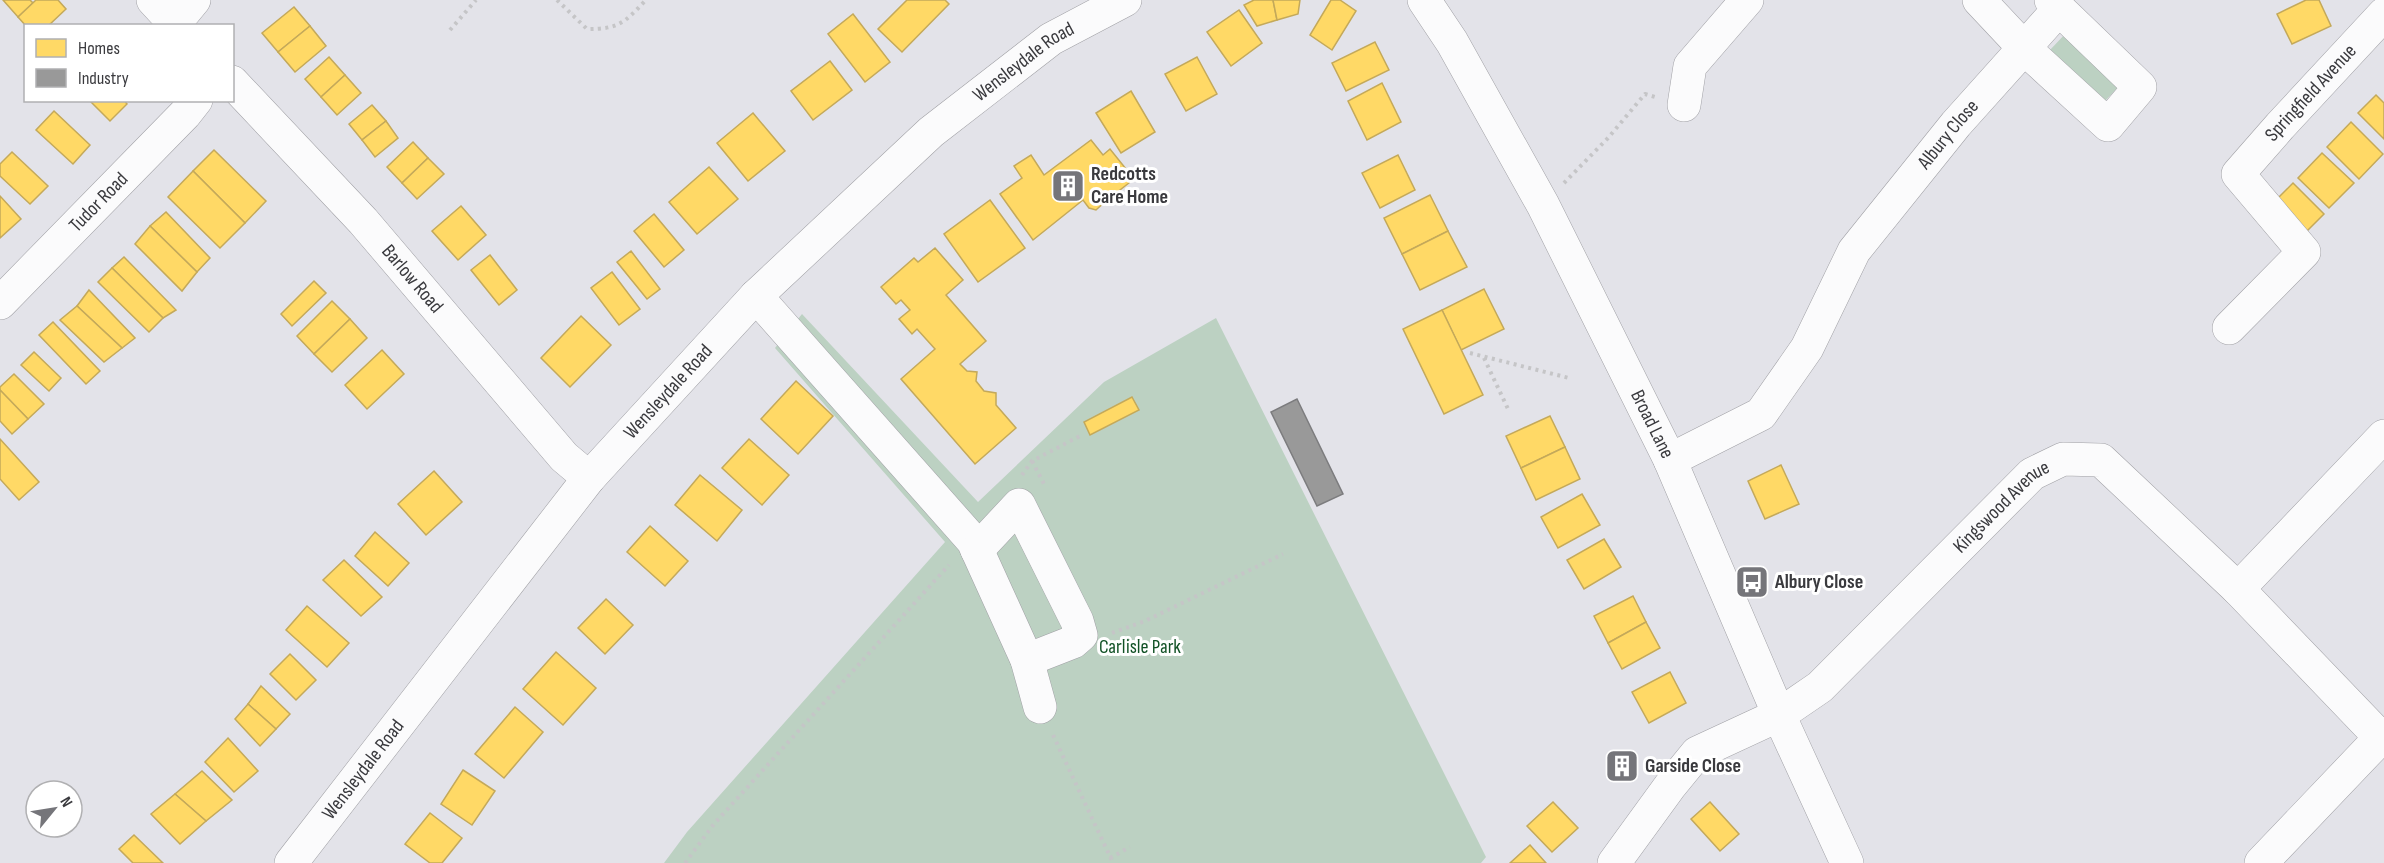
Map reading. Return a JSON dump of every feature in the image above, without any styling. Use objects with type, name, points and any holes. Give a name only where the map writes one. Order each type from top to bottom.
[{"type":"street","name":"Wensleydale Road","points":[[291,863],[589,478],[756,296],[931,132],[1051,39],[1125,0]]},
{"type":"street","name":"Broad Lane","points":[[1424,0],[1457,52],[1543,205],[1670,460],[1779,715],[1847,863]]},
{"type":"street","points":[[1684,105],[1690,66],[1747,0]]},
{"type":"street","name":"Albury Close","points":[[1670,460],[1761,414],[1806,348],[1854,251],[1956,123],[2025,49],[2055,4],[2140,87],[2108,125],[2025,49],[1979,0]]},
{"type":"street","name":"Springfield Avenue","points":[[2229,328],[2304,252],[2238,174],[2384,14]]},
{"type":"street","name":"Barlow Road","points":[[234,84],[363,221],[564,457],[589,478]]},
{"type":"street","name":"Tudor Road","points":[[0,303],[194,102]]},
{"type":"street","points":[[756,296],[975,546],[1027,660],[1040,707]]},
{"type":"street","points":[[2238,589],[2384,436]]},
{"type":"street","name":"Kingswood Avenue","points":[[1779,715],[1820,687],[2032,474],[2063,459],[2101,460],[2238,589],[2382,736]]},
{"type":"street","points":[[975,546],[1019,505],[1077,621],[1081,635],[1073,642],[1027,660]]},
{"type":"street","points":[[1614,863],[1697,753],[1779,715]]},
{"type":"street","points":[[2261,863],[2382,736]]},
{"type":"path","points":[[450,30],[476,0]]},
{"type":"path","points":[[557,0],[587,29],[607,29],[626,21],[646,0]]},
{"type":"path","points":[[1543,205],[1608,138],[1645,94],[1684,105]]},
{"type":"path","points":[[1470,354],[1569,378]]},
{"type":"path","points":[[1484,357],[1508,409]]},
{"type":"path","points":[[1019,505],[1014,485],[1032,460],[1080,436]]},
{"type":"path","points":[[685,863],[714,824],[975,546]]},
{"type":"path","points":[[1081,635],[1117,633],[1283,554]]},
{"type":"path","points":[[1040,707],[1112,860],[1130,847]]},
{"type":"green space","points":[[2067,32],[2121,84],[2105,101],[2050,50]]},
{"type":"green space","name":"Carlisle Park","points":[[802,314],[978,502],[1104,382],[1216,318],[1486,857],[1481,863],[664,863],[687,832],[945,542],[775,348]]},
{"type":"building: Homes","points":[[3,0],[30,0],[33,3],[18,17]]},
{"type":"building: Homes","points":[[36,0],[58,0],[66,9],[50,24],[24,24],[18,17]]},
{"type":"building: Homes","points":[[907,0],[945,0],[949,4],[902,52],[878,29]]},
{"type":"building: Homes","points":[[1254,0],[1273,0],[1277,20],[1257,26],[1244,5]]},
{"type":"building: Homes","points":[[1273,0],[1300,0],[1298,14],[1277,20]]},
{"type":"building: Homes","points":[[1331,0],[1340,0],[1356,11],[1332,50],[1310,35]]},
{"type":"building: Homes","points":[[2306,0],[2319,0],[2331,26],[2292,44],[2277,14]]},
{"type":"building: Homes","points":[[294,7],[310,26],[278,52],[262,33]]},
{"type":"building: Homes","points":[[1239,10],[1262,43],[1231,66],[1207,32]]},
{"type":"building: Homes","points":[[853,14],[890,62],[865,82],[828,34]]},
{"type":"building: Homes","points":[[310,26],[326,46],[295,72],[278,52]]},
{"type":"building: Homes","points":[[1375,42],[1389,70],[1346,91],[1332,63]]},
{"type":"building: Homes","points":[[329,57],[345,75],[321,97],[305,79]]},
{"type":"building: Homes","points":[[1197,57],[1217,94],[1186,111],[1165,74]]},
{"type":"building: Homes","points":[[830,61],[852,90],[813,120],[791,91]]},
{"type":"building: Homes","points":[[345,75],[361,93],[337,115],[321,97]]},
{"type":"building: Homes","points":[[1382,83],[1401,122],[1367,140],[1348,101]]},
{"type":"building: Homes","points":[[1131,91],[1155,132],[1121,153],[1096,113]]},
{"type":"building: Homes","points":[[2376,95],[2384,103],[2384,139],[2358,113]]},
{"type":"building: Homes","points":[[91,102],[126,102],[127,104],[110,121]]},
{"type":"building: Homes","points":[[372,105],[386,121],[362,140],[349,124]]},
{"type":"building: Homes","points":[[54,111],[90,145],[73,164],[36,130]]},
{"type":"building: Homes","points":[[753,113],[785,151],[748,181],[717,143]]},
{"type":"building: Homes","points":[[386,121],[398,138],[375,157],[362,140]]},
{"type":"building: Homes","points":[[2351,122],[2383,154],[2359,179],[2327,147]]},
{"type":"building: Homes","name":"Redcotts Care Home","points":[[1091,140],[1103,155],[1110,149],[1134,179],[1111,197],[1107,193],[1107,200],[1096,210],[1089,208],[1083,200],[1033,240],[1000,194],[1022,178],[1014,166],[1031,155],[1044,175]]},
{"type":"building: Homes","points":[[413,142],[428,158],[402,183],[387,167]]},
{"type":"building: Homes","points":[[214,150],[266,201],[245,223],[193,171]]},
{"type":"building: Homes","points":[[12,152],[48,186],[30,204],[0,176],[0,164]]},
{"type":"building: Homes","points":[[2322,153],[2354,183],[2329,208],[2298,178]]},
{"type":"building: Homes","points":[[1398,155],[1415,190],[1380,208],[1362,173]]},
{"type":"building: Homes","points":[[428,158],[444,174],[417,199],[402,183]]},
{"type":"building: Homes","points":[[709,167],[738,199],[697,234],[669,202]]},
{"type":"building: Homes","points":[[193,171],[245,223],[220,248],[168,197]]},
{"type":"building: Homes","points":[[2293,183],[2324,214],[2301,237],[2270,206]]},
{"type":"building: Homes","points":[[1430,195],[1448,231],[1402,254],[1384,218]]},
{"type":"building: Homes","points":[[0,196],[21,219],[0,238]]},
{"type":"building: Homes","points":[[990,200],[1025,248],[978,282],[944,234]]},
{"type":"building: Homes","points":[[461,206],[486,235],[458,260],[432,231]]},
{"type":"building: Homes","points":[[166,212],[210,258],[197,272],[150,226]]},
{"type":"building: Homes","points":[[654,214],[684,250],[664,267],[634,231]]},
{"type":"building: Homes","points":[[150,226],[197,272],[182,291],[135,244]]},
{"type":"building: Homes","points":[[1448,231],[1467,267],[1420,290],[1402,254]]},
{"type":"building: Homes","points":[[935,248],[963,280],[946,295],[986,341],[960,364],[967,371],[977,372],[976,381],[984,391],[996,393],[996,405],[1016,428],[975,464],[901,379],[935,349],[917,329],[912,334],[899,319],[910,310],[901,300],[896,304],[881,287],[914,258],[918,262]]},
{"type":"building: Homes","points":[[631,251],[660,289],[647,299],[617,262]]},
{"type":"building: Homes","points":[[490,255],[517,290],[499,305],[471,270]]},
{"type":"building: Homes","points":[[124,257],[176,310],[163,318],[112,268]]},
{"type":"building: Homes","points":[[112,268],[163,318],[149,332],[98,282]]},
{"type":"building: Homes","points":[[612,272],[640,309],[619,325],[591,288]]},
{"type":"building: Homes","points":[[314,281],[326,293],[292,326],[281,314]]},
{"type":"building: Homes","points":[[1484,289],[1504,329],[1461,350],[1442,310]]},
{"type":"building: Homes","points":[[89,290],[135,338],[122,348],[77,306]]},
{"type":"building: Homes","points":[[332,301],[350,319],[314,354],[297,336]]},
{"type":"building: Homes","points":[[77,306],[122,348],[104,362],[60,320]]},
{"type":"building: Homes","points":[[1442,310],[1483,395],[1444,414],[1403,329]]},
{"type":"building: Homes","points":[[581,316],[611,345],[570,387],[541,358]]},
{"type":"building: Homes","points":[[350,319],[367,338],[332,372],[314,354]]},
{"type":"building: Homes","points":[[53,322],[100,371],[86,384],[39,335]]},
{"type":"building: Homes","points":[[382,350],[404,374],[367,409],[345,385]]},
{"type":"building: Homes","points":[[34,352],[61,378],[49,391],[21,365]]},
{"type":"building: Homes","points":[[14,374],[44,404],[28,419],[0,390],[0,387]]},
{"type":"building: Homes","points":[[796,381],[833,416],[798,454],[761,419]]},
{"type":"building: Homes","points":[[0,390],[28,419],[12,434],[0,421]]},
{"type":"building: Homes","points":[[1132,397],[1139,410],[1090,435],[1084,422]]},
{"type":"building: Homes","points":[[1550,416],[1565,447],[1521,468],[1506,436]]},
{"type":"building: Homes","points":[[0,439],[39,482],[19,500],[0,479]]},
{"type":"building: Homes","points":[[749,439],[789,475],[762,505],[722,468]]},
{"type":"building: Homes","points":[[1565,447],[1580,479],[1536,500],[1521,468]]},
{"type":"building: Homes","points":[[1781,465],[1799,504],[1765,519],[1748,481]]},
{"type":"building: Homes","points":[[434,471],[462,502],[426,535],[398,504]]},
{"type":"building: Homes","points":[[700,475],[742,510],[717,541],[675,505]]},
{"type":"building: Homes","points":[[1582,494],[1600,525],[1558,548],[1541,517]]},
{"type":"building: Homes","points":[[650,526],[688,561],[665,586],[627,552]]},
{"type":"building: Homes","points":[[375,532],[409,563],[388,586],[355,556]]},
{"type":"building: Homes","points":[[1604,539],[1621,567],[1584,589],[1567,560]]},
{"type":"building: Homes","points":[[344,560],[382,597],[361,616],[323,580]]},
{"type":"building: Homes","points":[[1633,596],[1646,622],[1608,643],[1594,616]]},
{"type":"building: Homes","points":[[606,599],[633,625],[605,654],[578,628]]},
{"type":"building: Homes","points":[[307,606],[349,643],[327,667],[286,630]]},
{"type":"building: Homes","points":[[1646,622],[1660,648],[1622,669],[1608,643]]},
{"type":"building: Homes","points":[[556,652],[596,688],[563,725],[523,689]]},
{"type":"building: Homes","points":[[290,654],[316,680],[296,700],[270,674]]},
{"type":"building: Homes","points":[[1670,672],[1686,703],[1649,723],[1632,692]]},
{"type":"building: Homes","points":[[261,686],[290,714],[276,729],[248,704]]},
{"type":"building: Homes","points":[[248,704],[276,729],[260,746],[235,719]]},
{"type":"building: Homes","points":[[515,707],[543,732],[504,778],[475,754]]},
{"type":"building: Homes","points":[[228,738],[258,771],[234,792],[205,762]]},
{"type":"building: Homes","name":"Garside Close","points":[[1624,751],[1637,765],[1620,780],[1607,767]]},
{"type":"building: Homes","points":[[463,770],[495,791],[472,825],[441,804]]},
{"type":"building: Homes","points":[[202,771],[232,800],[206,821],[175,794]]},
{"type":"building: Homes","points":[[175,794],[206,821],[180,844],[151,814]]},
{"type":"building: Homes","points":[[1553,802],[1578,828],[1552,852],[1527,826]]},
{"type":"building: Homes","points":[[1710,802],[1739,834],[1720,851],[1691,819]]},
{"type":"building: Homes","points":[[430,813],[462,838],[442,863],[430,863],[405,844]]},
{"type":"building: Homes","points":[[134,835],[163,863],[133,863],[119,849]]},
{"type":"building: Homes","points":[[1530,845],[1546,863],[1510,863]]},
{"type":"building: Industry","points":[[1297,399],[1343,494],[1317,506],[1271,412]]},
{"type":"place","name":"Redcotts Care Home","points":[[1068,186]]},
{"type":"place","name":"Albury Close","points":[[1752,582]]},
{"type":"place","name":"Garside Close","points":[[1622,766]]}]
